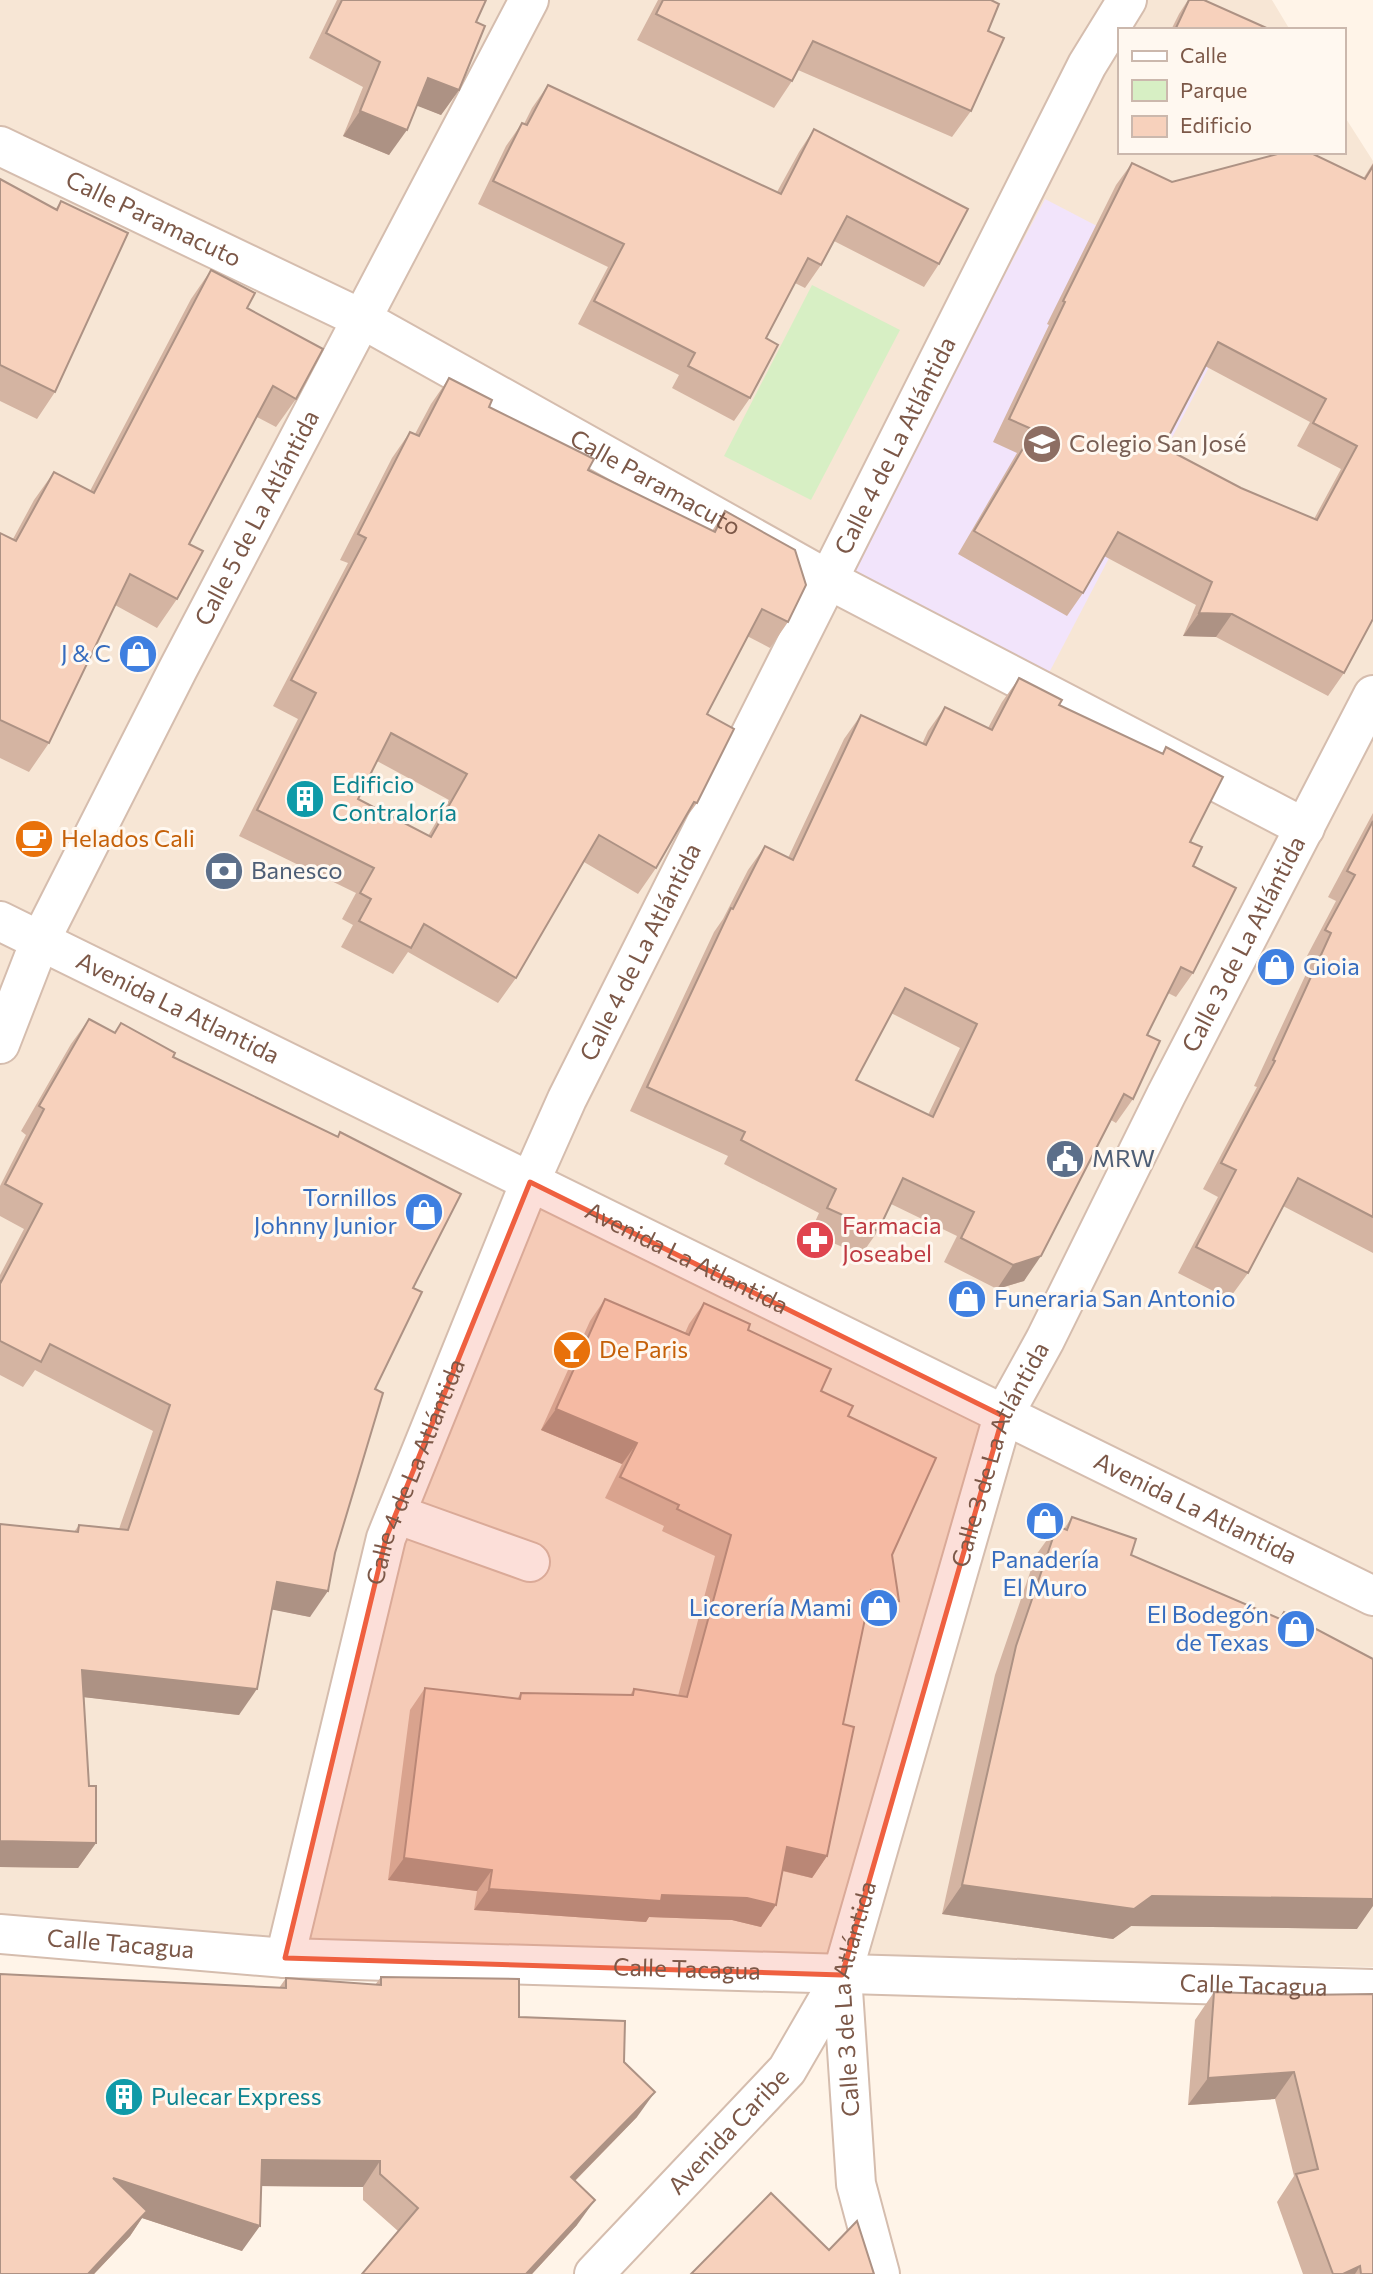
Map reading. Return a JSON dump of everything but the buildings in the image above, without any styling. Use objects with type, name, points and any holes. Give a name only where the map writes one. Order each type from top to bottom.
[{"type":"street","name":"Calle 5 de La Atlántida","points":[[0,1044],[40,941],[178,669],[529,0]]},
{"type":"street","name":"Calle 4 de La Atlántida","points":[[285,1958],[386,1538],[530,1182],[567,1099],[827,579],[1087,65],[1127,0]]},
{"type":"street","name":"Calle Paramacuto","points":[[0,146],[362,319],[827,579],[1305,828]]},
{"type":"street","name":"Calle 3 de La Atlántida","points":[[880,2274],[856,2184],[842,1975],[1003,1416],[1045,1340],[1166,1095],[1373,695]]},
{"type":"street","name":"Avenida La Atlantida","points":[[0,920],[1373,1596]]},
{"type":"street","points":[[396,1514],[530,1562]]},
{"type":"street","name":"Calle Tacagua","points":[[0,1934],[285,1958],[1373,1989]]},
{"type":"street","name":"Avenida Caribe","points":[[594,2274],[787,2070],[842,1975]]},
{"type":"highlighted area","points":[[530,1182],[1003,1416],[842,1975],[285,1958],[386,1538]]},
{"type":"shaded area","points":[[0,0],[1272,0],[1289,28],[1118,28],[1118,154],[1345,154],[1345,117],[1373,161],[1373,1967],[0,1939]]},
{"type":"shaded area","name":"Colegio San José","points":[[1045,199],[1243,302],[1040,690],[840,586]]},
{"type":"green space","points":[[812,285],[900,330],[811,500],[724,456]]},
{"type":"place","name":"Colegio San José","points":[[1042,444]]},
{"type":"place","name":"J & C","points":[[138,654]]},
{"type":"place","name":"Edificio Contraloría","points":[[305,799]]},
{"type":"place","name":"Helados Cali","points":[[34,839]]},
{"type":"place","name":"Banesco","points":[[224,871]]},
{"type":"place","name":"Gioia","points":[[1276,967]]},
{"type":"place","name":"MRW","points":[[1065,1159]]},
{"type":"place","name":"Tornillos Johnny Junior","points":[[424,1212]]},
{"type":"place","name":"Farmacia Joseabel","points":[[815,1240]]},
{"type":"place","name":"Funeraria San Antonio","points":[[967,1299]]},
{"type":"place","name":"De Paris","points":[[572,1350]]},
{"type":"place","name":"Panadería El Muro","points":[[1045,1521]]},
{"type":"place","name":"Licorería Mami","points":[[879,1608]]},
{"type":"place","name":"El Bodegón de Texas","points":[[1296,1629]]},
{"type":"place","name":"Pulecar Express","points":[[124,2097]]}]
